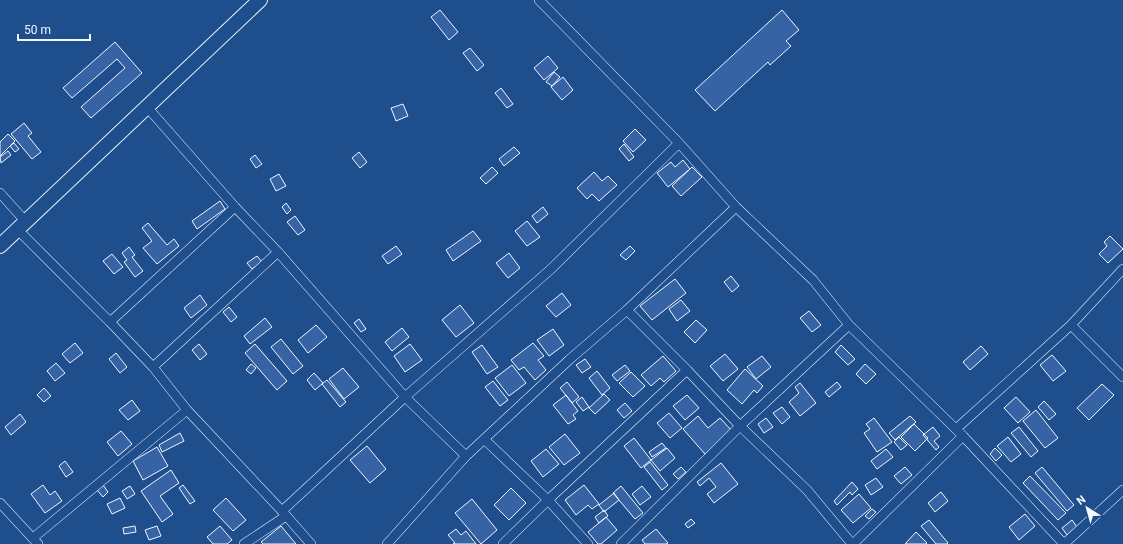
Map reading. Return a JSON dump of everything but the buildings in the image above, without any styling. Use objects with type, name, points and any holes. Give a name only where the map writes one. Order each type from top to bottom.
[{"type":"main road","points":[[0,246],[260,0]]},
{"type":"street","points":[[539,0],[679,143],[736,207],[813,280],[849,325],[963,436],[1064,544],[1123,490]]},
{"type":"street","points":[[147,107],[278,252],[405,397],[466,456]]},
{"type":"street","points":[[244,544],[284,514],[405,397],[551,269],[679,143]]},
{"type":"street","points":[[0,193],[22,226],[311,544]]},
{"type":"street","points":[[110,322],[235,206]]},
{"type":"street","points":[[387,544],[466,456],[570,359],[627,310],[736,207]]},
{"type":"street","points":[[152,368],[278,252]]},
{"type":"street","points":[[956,429],[1071,325],[1123,269]]},
{"type":"street","points":[[627,310],[740,426],[807,490],[852,544],[963,436]]},
{"type":"street","points":[[621,544],[740,426],[849,325]]},
{"type":"street","points":[[1071,325],[1123,378]]},
{"type":"street","points":[[503,544],[687,370]]},
{"type":"street","points":[[0,503],[35,541],[188,410]]},
{"type":"street","points":[[484,439],[548,500],[588,544]]}]
